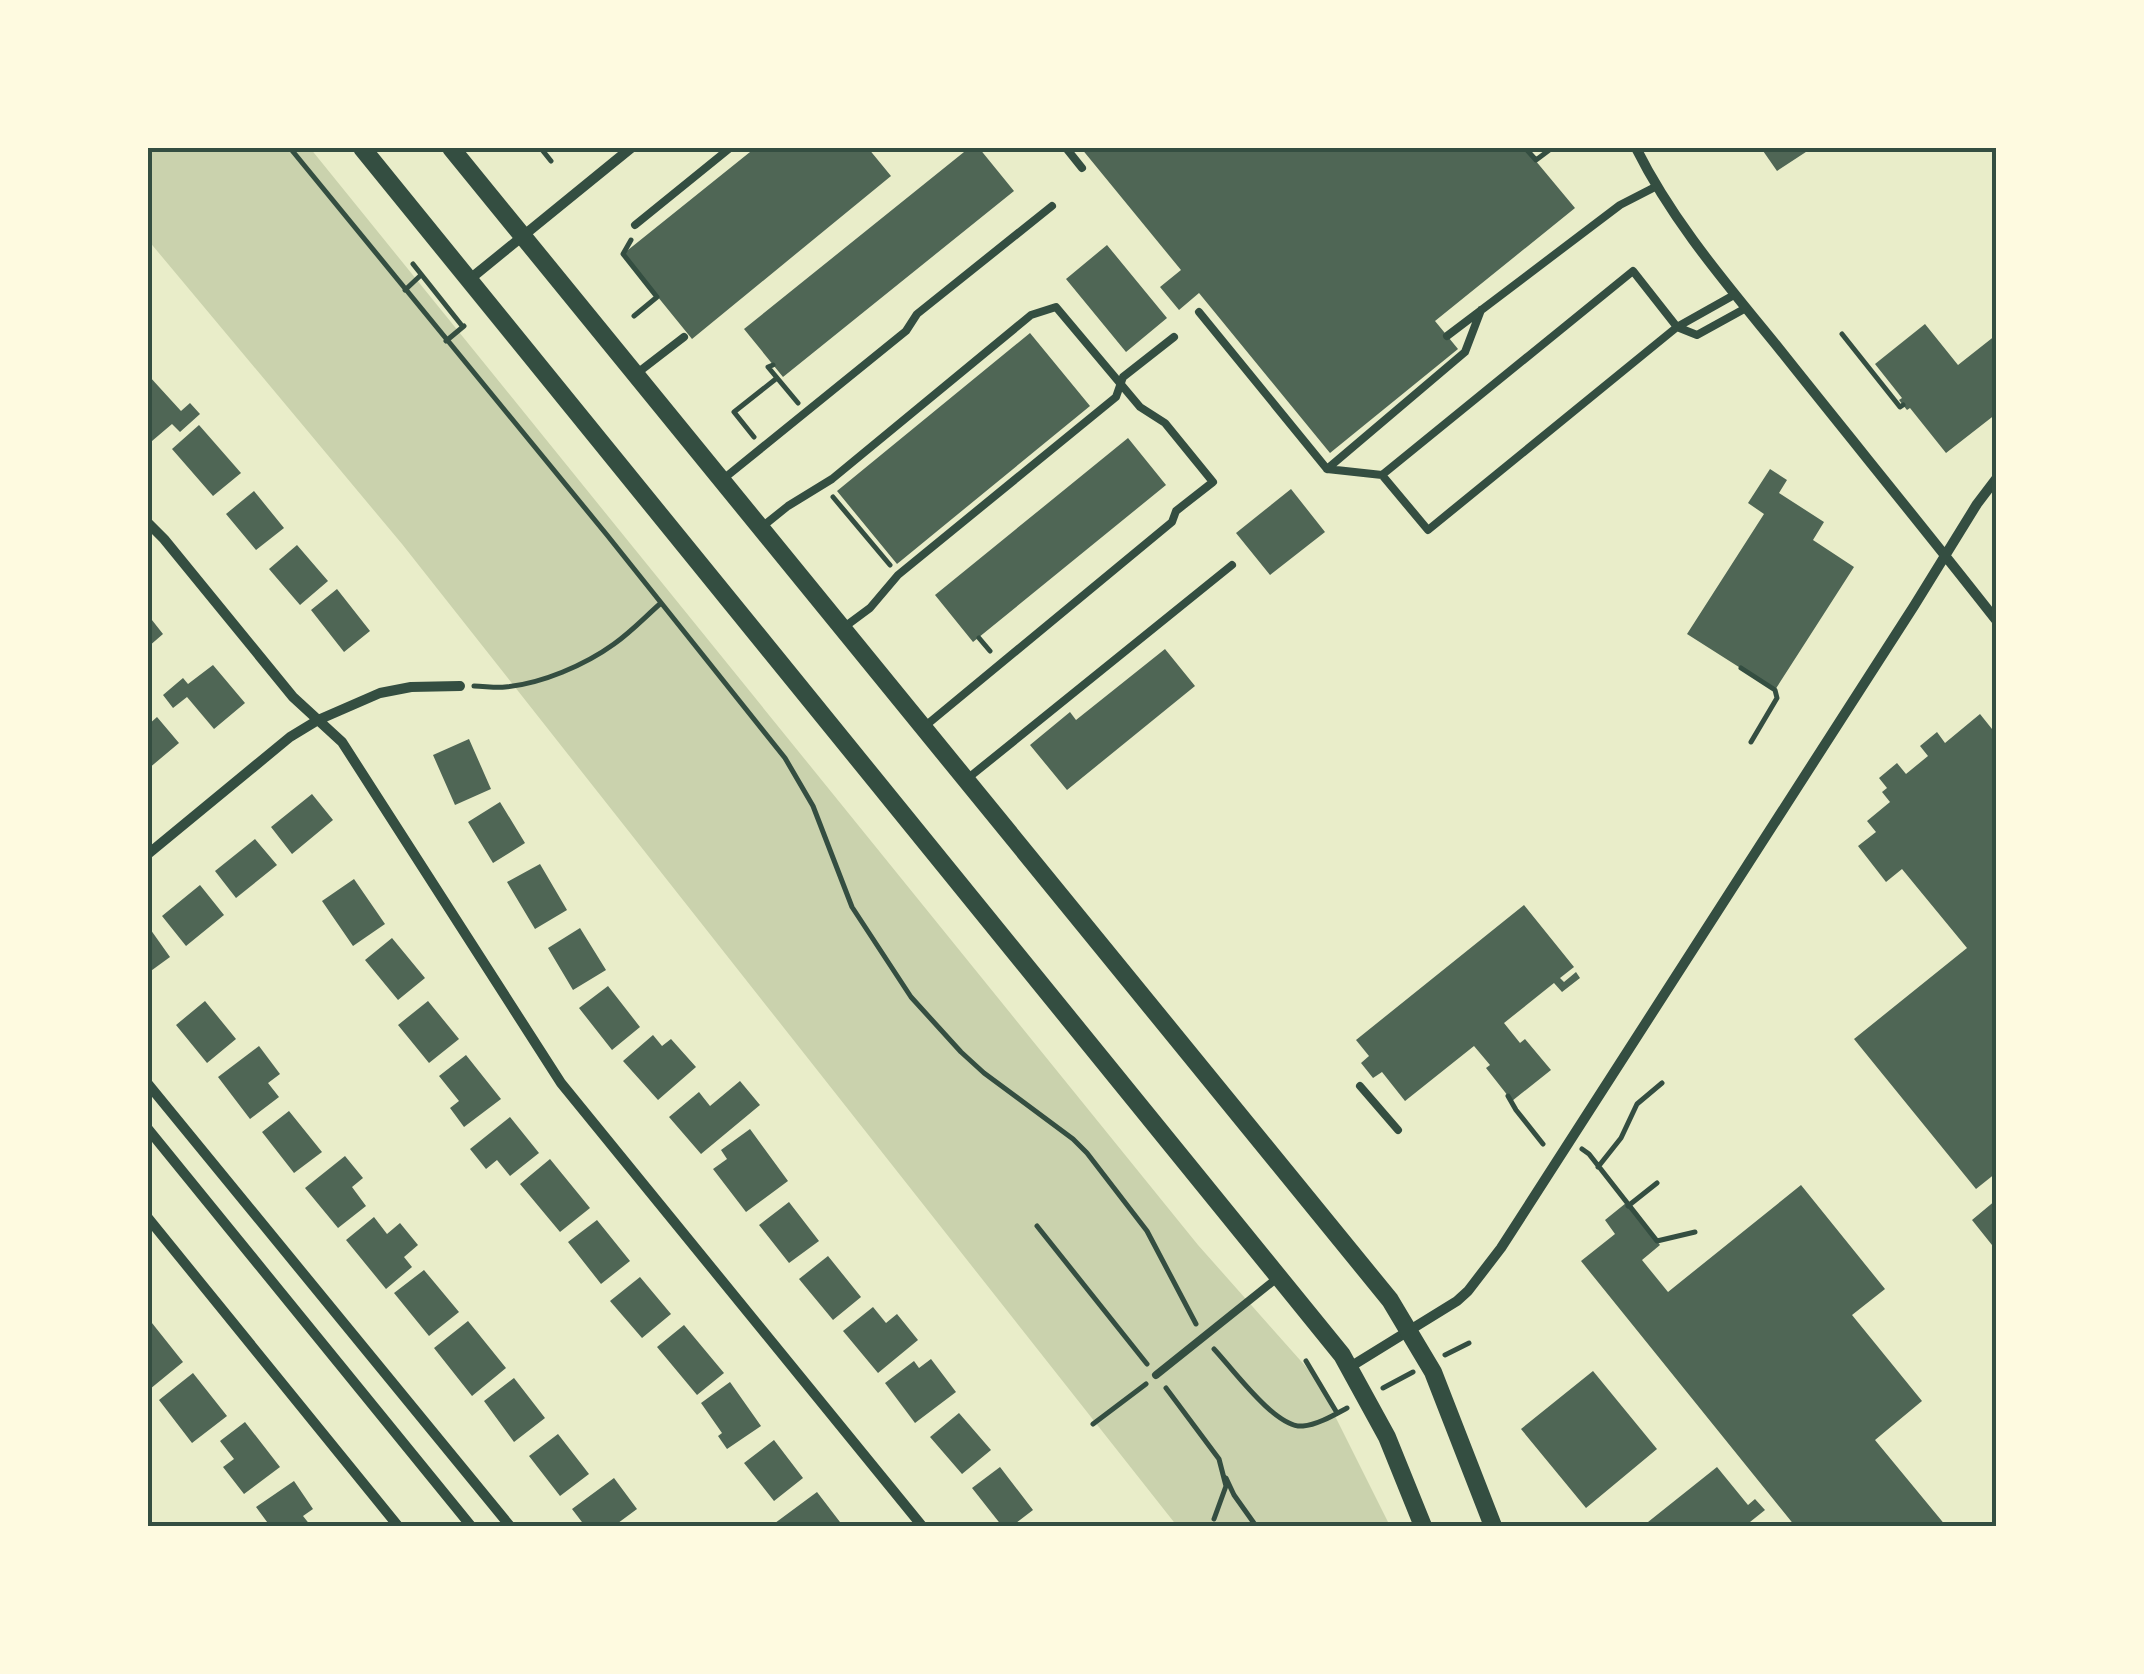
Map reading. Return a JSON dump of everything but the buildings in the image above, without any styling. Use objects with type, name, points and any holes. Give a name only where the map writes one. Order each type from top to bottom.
[{"type":"street","points":[[362,148],[1280,1276],[1350,1367],[1396,1458],[1423,1526]]},
{"type":"street","points":[[451,148],[1390,1300],[1443,1394],[1493,1526]]},
{"type":"street","points":[[470,279],[632,148]]},
{"type":"street","points":[[1636,148],[1685,231],[1996,620]]},
{"type":"street","points":[[1350,1367],[1457,1301],[1501,1248],[1996,479]]},
{"type":"street","points":[[148,522],[293,697],[336,734],[561,1083],[922,1526]]},
{"type":"street","points":[[148,854],[290,737],[318,720],[380,693],[460,686]]},
{"type":"street","points":[[148,1084],[510,1526]]},
{"type":"street","points":[[148,1130],[471,1526]]},
{"type":"street","points":[[148,1218],[398,1526]]},
{"type":"lane","points":[[636,225],[730,148]]},
{"type":"lane","points":[[1066,148],[1082,168]]},
{"type":"lane","points":[[1447,336],[1620,205],[1657,186]]},
{"type":"lane","points":[[722,480],[906,331],[916,314],[1052,206]]},
{"type":"lane","points":[[1199,312],[1326,470],[1382,474],[1633,271],[1677,326],[1697,334],[1746,308]]},
{"type":"lane","points":[[1382,474],[1428,530],[1677,326],[1734,295]]},
{"type":"lane","points":[[761,528],[832,479],[1031,315],[1056,307],[1140,407],[1164,423],[1212,482],[1176,510],[1172,522],[924,727]]},
{"type":"lane","points":[[1326,470],[1465,352],[1481,310]]},
{"type":"lane","points":[[636,374],[684,337]]},
{"type":"lane","points":[[843,628],[870,608],[898,576],[1116,396],[1123,378],[1174,337]]},
{"type":"lane","points":[[966,780],[1232,565]]},
{"type":"lane","points":[[1360,1086],[1398,1130]]},
{"type":"lane","points":[[1156,1375],[1280,1276]]},
{"type":"path","points":[[290,148],[786,758],[813,806],[852,907],[902,985],[984,1073],[1073,1138],[1087,1153],[1147,1230],[1198,1327]]},
{"type":"path","points":[[548,148],[544,152],[552,161]]},
{"type":"path","points":[[1525,148],[1536,160],[1552,148]]},
{"type":"path","points":[[632,239],[623,254],[658,297],[634,316]]},
{"type":"path","points":[[413,264],[465,326],[446,340]]},
{"type":"path","points":[[404,290],[423,274]]},
{"type":"path","points":[[1842,334],[1900,407],[1903,405]]},
{"type":"path","points":[[773,365],[768,367],[795,399]]},
{"type":"path","points":[[762,447],[734,412],[777,378]]},
{"type":"path","points":[[832,496],[864,528],[891,566]]},
{"type":"path","points":[[460,686],[504,687],[559,672],[611,647],[661,602]]},
{"type":"path","points":[[1741,668],[1775,690],[1777,698],[1750,742]]},
{"type":"path","points":[[1598,1166],[1621,1138],[1637,1104],[1662,1084]]},
{"type":"path","points":[[1508,1096],[1543,1144]]},
{"type":"path","points":[[1589,1154],[1656,1241],[1695,1232]]},
{"type":"path","points":[[1628,1206],[1656,1183]]},
{"type":"path","points":[[1208,1342],[1283,1422],[1300,1426],[1337,1413],[1468,1342]]},
{"type":"path","points":[[1298,1353],[1337,1413]]},
{"type":"path","points":[[1093,1424],[1156,1375]]},
{"type":"path","points":[[1224,1473],[1256,1526]]},
{"type":"green space","points":[[148,148],[310,148],[1198,1245],[1316,1378],[1390,1526],[1177,1526],[402,544],[148,240]]}]
